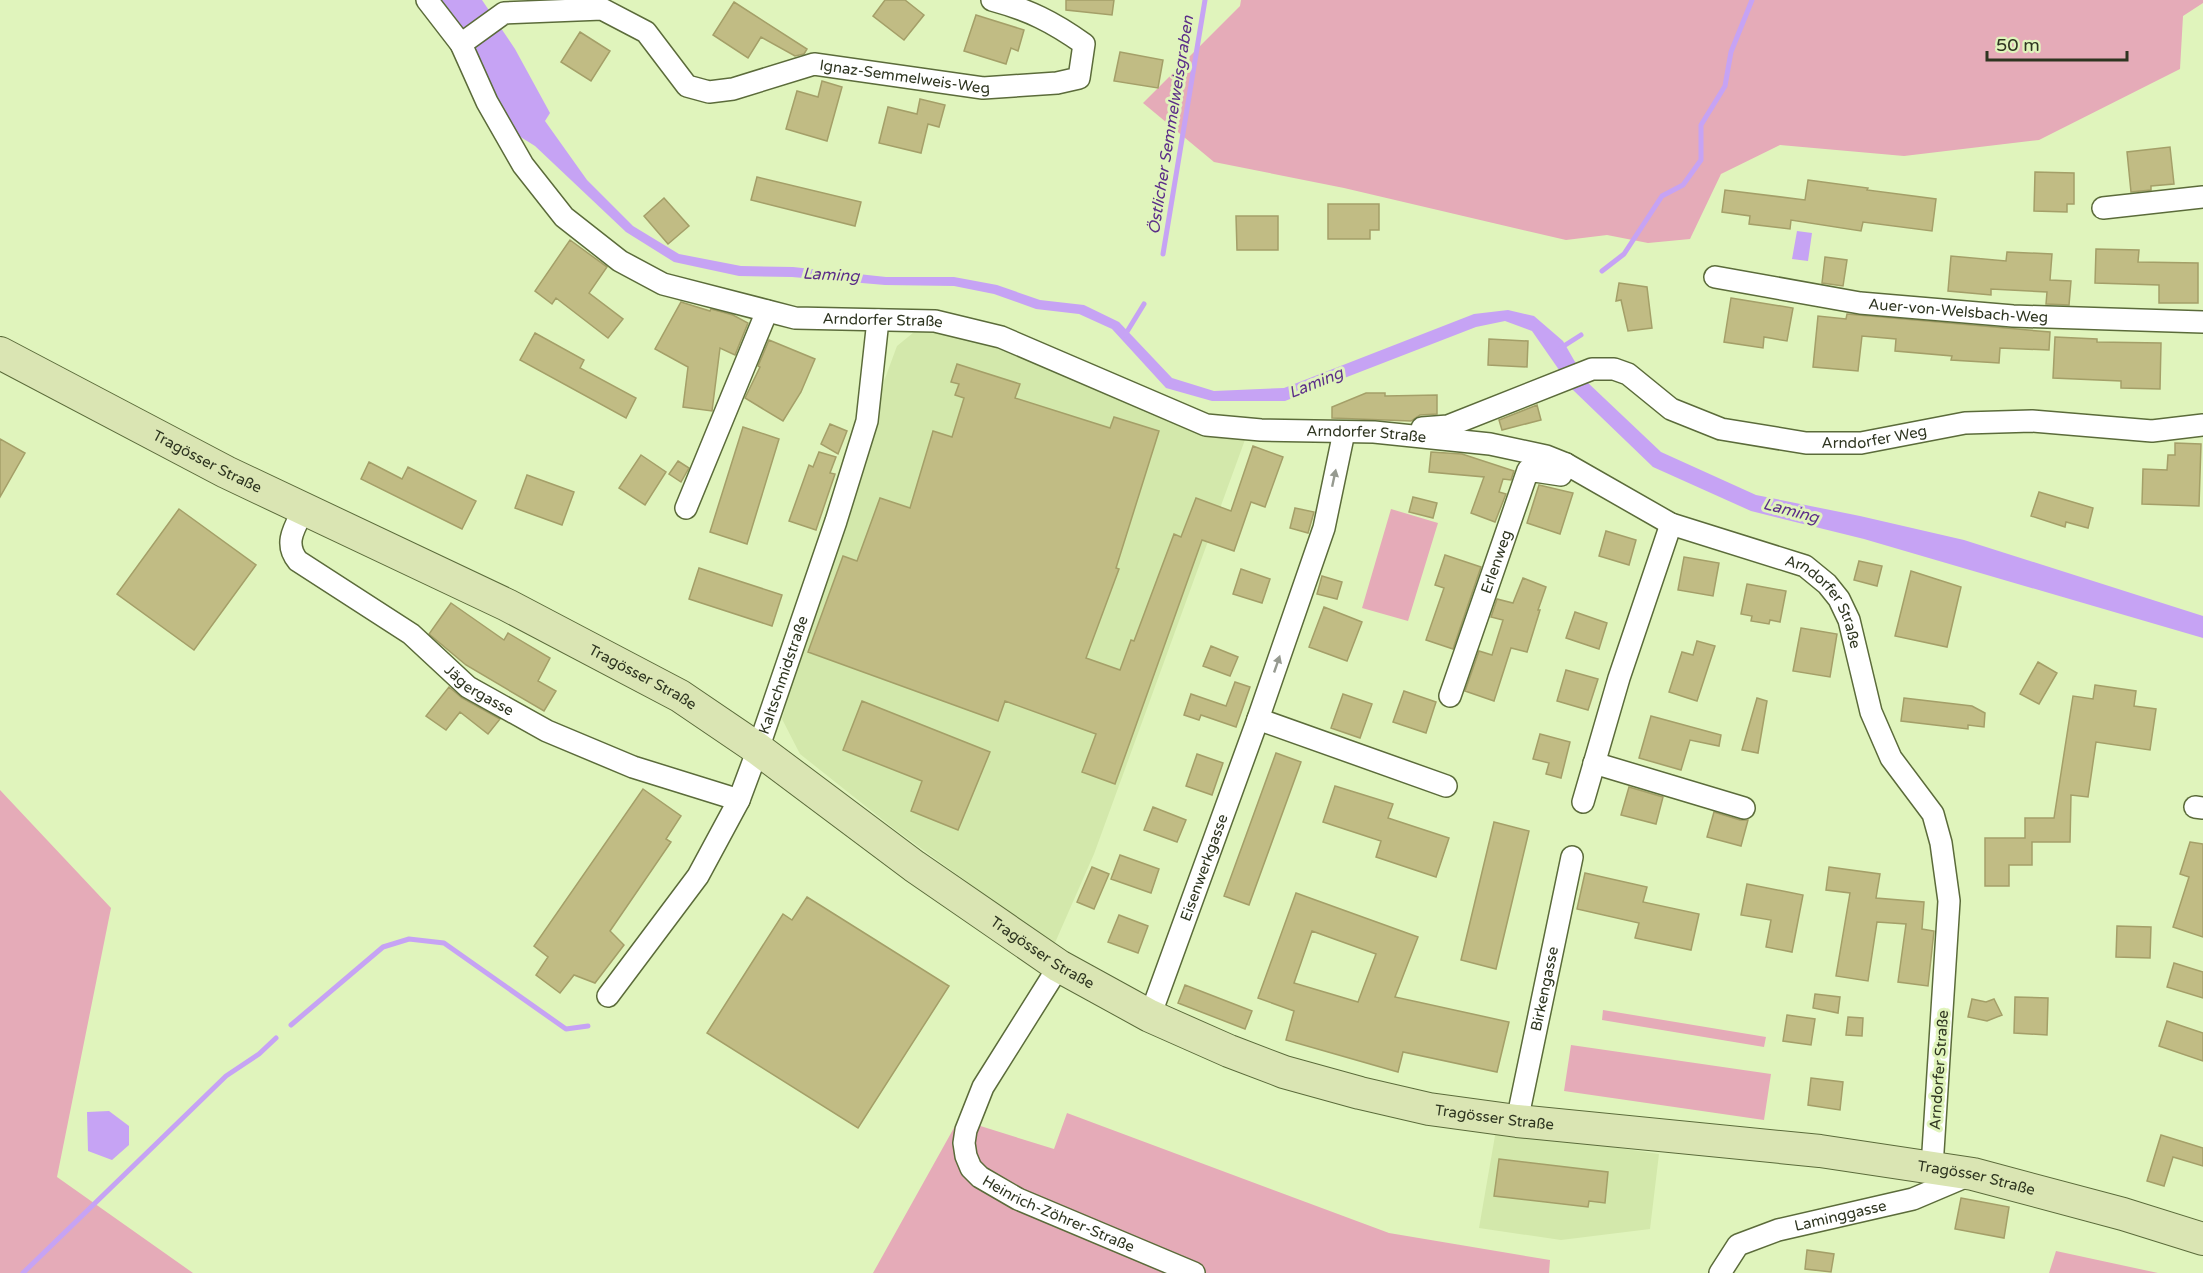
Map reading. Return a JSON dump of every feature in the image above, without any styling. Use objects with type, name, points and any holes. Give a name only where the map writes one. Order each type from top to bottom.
[{"type":"main road","name":"Tragösser Straße","points":[[0,353],[226,472],[507,605],[680,696],[758,749],[914,866],[1059,966],[1150,1016],[1229,1051],[1284,1072],[1429,1109],[1516,1121],[1820,1151],[1973,1174],[2123,1214],[2203,1239]]},
{"type":"street","name":"Arndorfer Straße","points":[[427,0],[461,44],[488,102],[523,165],[564,217],[620,261],[663,284],[795,318],[935,321],[1001,337],[1206,424],[1261,430],[1374,432],[1490,444],[1546,456],[1566,464],[1671,524],[1805,566],[1827,584],[1839,599],[1849,620],[1871,712],[1891,758],[1933,814],[1941,843],[1949,902],[1932,1167]]},
{"type":"street","name":"Ignaz-Semmelweis-Weg","points":[[461,44],[504,13],[602,9],[646,32],[687,86],[710,92],[733,89],[814,64],[983,88],[1057,83],[1079,78],[1084,44],[1056,24],[1019,8],[992,0]]},
{"type":"street","points":[[2103,207],[2203,197]]},
{"type":"street","name":"Auer-von-Welsbach-Weg","points":[[1715,277],[1860,303],[2013,316],[2203,322]]},
{"type":"street","points":[[686,508],[767,311]]},
{"type":"street","name":"Kaltschmidstraße","points":[[608,996],[698,876],[739,800],[836,521],[867,420],[878,320]]},
{"type":"street","name":"Arndorfer Weg","points":[[1374,432],[1448,426],[1592,369],[1614,369],[1628,374],[1671,409],[1721,429],[1806,443],[1861,443],[1965,423],[2032,420],[2152,431],[2203,425]]},
{"type":"street","name":"Eisenwerkgasse","points":[[1150,1016],[1258,719],[1324,528],[1344,432]]},
{"type":"street","name":"Erlenweg","points":[[1450,696],[1528,470],[1561,475],[1566,464]]},
{"type":"street","name":"Jägergasse","points":[[304,509],[290,538],[291,553],[298,561],[411,634],[468,687],[547,731],[633,767],[739,800]]},
{"type":"street","points":[[1583,802],[1619,678],[1671,524]]},
{"type":"street","points":[[1258,719],[1446,786]]},
{"type":"street","points":[[1594,763],[1744,808]]},
{"type":"street","name":"Birkengasse","points":[[1516,1121],[1572,857]]},
{"type":"street","name":"Heinrich-Zöhrer-Straße","points":[[1059,966],[983,1087],[966,1130],[964,1143],[971,1168],[980,1177],[1018,1199],[1194,1273]]},
{"type":"street","name":"Laminggasse","points":[[1720,1273],[1738,1245],[1778,1230],[1913,1199],[1973,1174]]},
{"type":"shaded area","points":[[1241,0],[2203,0],[2203,3],[2183,16],[2180,69],[2039,140],[1904,156],[1780,145],[1721,174],[1690,239],[1648,243],[1607,235],[1566,240],[1344,188],[1214,162],[1143,103],[1240,6]]},
{"type":"shaded area","points":[[919,328],[990,341],[1129,400],[1198,434],[1239,439],[1246,437],[1094,854],[1054,945],[893,828],[800,754],[782,719],[880,392],[897,346]]},
{"type":"shaded area","points":[[1391,509],[1438,523],[1408,621],[1362,608]]},
{"type":"shaded area","points":[[0,790],[111,908],[57,1177],[193,1273],[0,1273]]},
{"type":"shaded area","points":[[1603,1010],[1766,1037],[1764,1047],[1602,1020]]},
{"type":"shaded area","points":[[1571,1045],[1771,1074],[1764,1120],[1564,1091]]},
{"type":"shaded area","points":[[1067,1113],[1389,1233],[1550,1260],[1549,1273],[873,1273],[960,1117],[974,1124],[1054,1149]]},
{"type":"shaded area","points":[[1496,1130],[1659,1154],[1650,1229],[1561,1240],[1479,1228]]},
{"type":"shaded area","points":[[2056,1251],[2158,1273],[2049,1273]]},
{"type":"water","name":"Laming","points":[[439,0],[482,0],[515,49],[550,113],[545,121],[587,180],[633,226],[679,254],[741,266],[793,267],[886,277],[954,277],[997,285],[1040,300],[1084,305],[1119,322],[1172,378],[1214,391],[1284,388],[1474,314],[1508,310],[1534,316],[1563,341],[1586,381],[1661,452],[1756,495],[1964,540],[2203,616],[2203,638],[1864,539],[1751,511],[1653,467],[1573,390],[1532,331],[1505,321],[1476,327],[1285,401],[1212,401],[1166,388],[1112,329],[1079,314],[1036,309],[994,294],[954,286],[885,285],[792,277],[739,276],[674,262],[626,232],[535,146],[519,136],[460,29]]},
{"type":"water","points":[[1797,231],[1812,233],[1808,261],[1792,259]]},
{"type":"water","points":[[109,1111],[129,1126],[129,1145],[112,1160],[88,1151],[87,1112]]},
{"type":"building","points":[[885,0],[905,0],[924,15],[904,40],[873,16]]},
{"type":"building","points":[[1066,0],[1114,0],[1112,15],[1066,10]]},
{"type":"building","points":[[734,2],[807,49],[804,54],[795,56],[761,37],[748,58],[713,35]]},
{"type":"building","points":[[976,15],[1024,30],[1018,51],[1011,48],[1006,64],[964,51]]},
{"type":"building","points":[[580,32],[610,51],[591,81],[561,62]]},
{"type":"building","points":[[1120,52],[1163,60],[1158,88],[1114,81]]},
{"type":"building","points":[[822,81],[842,87],[827,141],[786,129],[797,91],[818,97]]},
{"type":"building","points":[[920,99],[945,105],[939,127],[928,124],[921,153],[879,143],[888,107],[917,114]]},
{"type":"building","points":[[2170,147],[2174,184],[2151,186],[2151,190],[2131,192],[2127,152]]},
{"type":"building","points":[[2035,172],[2074,173],[2074,204],[2067,204],[2067,212],[2034,211]]},
{"type":"building","points":[[757,177],[861,202],[855,226],[751,200]]},
{"type":"building","points":[[1808,180],[1936,199],[1932,231],[1863,222],[1861,231],[1791,220],[1790,229],[1749,224],[1750,216],[1722,212],[1725,190],[1805,200]]},
{"type":"building","points":[[664,198],[689,226],[668,244],[644,216]]},
{"type":"building","points":[[1328,204],[1379,204],[1379,230],[1370,230],[1370,239],[1328,239]]},
{"type":"building","points":[[1236,216],[1278,216],[1278,250],[1237,250]]},
{"type":"building","points":[[570,240],[607,267],[589,293],[623,319],[608,338],[556,298],[552,304],[535,291]]},
{"type":"building","points":[[2096,249],[2139,250],[2138,262],[2198,263],[2198,303],[2159,303],[2159,285],[2095,283]]},
{"type":"building","points":[[2007,252],[2052,254],[2050,280],[2071,281],[2069,305],[2046,304],[2047,292],[1991,289],[1991,295],[1948,291],[1951,256],[2006,261]]},
{"type":"building","points":[[1825,257],[1847,260],[1843,286],[1822,283]]},
{"type":"building","points":[[1619,283],[1647,287],[1652,328],[1628,331],[1621,300],[1616,301]]},
{"type":"building","points":[[1731,298],[1793,308],[1787,341],[1764,337],[1763,348],[1724,342]]},
{"type":"building","points":[[681,302],[733,315],[748,323],[735,355],[720,348],[712,411],[683,407],[688,367],[655,349]]},
{"type":"building","points":[[1847,314],[2050,332],[2049,350],[2000,348],[1999,363],[1951,360],[1952,356],[1895,351],[1896,339],[1862,336],[1858,371],[1813,367],[1818,316],[1846,319]]},
{"type":"building","points":[[535,333],[584,360],[580,368],[636,398],[626,418],[520,360]]},
{"type":"building","points":[[2055,337],[2097,339],[2097,342],[2161,343],[2160,389],[2121,388],[2121,381],[2053,378]]},
{"type":"building","points":[[1489,339],[1528,341],[1527,367],[1488,365]]},
{"type":"building","points":[[769,340],[815,359],[801,392],[783,421],[745,398],[760,367],[758,366]]},
{"type":"building","points":[[957,364],[1020,384],[1015,398],[1110,428],[1114,417],[1159,431],[1116,568],[1119,569],[1086,658],[1120,670],[1131,640],[1134,641],[1174,534],[1181,537],[1196,498],[1231,511],[1253,446],[1283,457],[1265,507],[1251,502],[1234,551],[1202,540],[1115,784],[1082,772],[1096,734],[1005,701],[998,721],[808,652],[843,556],[857,561],[880,498],[910,508],[933,431],[952,437],[964,398],[955,395],[959,384],[951,382]]},
{"type":"building","points":[[1366,393],[1385,393],[1385,396],[1437,395],[1437,414],[1420,415],[1411,421],[1332,418],[1332,407]]},
{"type":"building","points":[[1537,405],[1541,420],[1502,430],[1499,420]]},
{"type":"building","points":[[830,424],[847,431],[838,454],[821,444]]},
{"type":"building","points":[[743,427],[779,439],[747,544],[710,532]]},
{"type":"building","points":[[0,439],[25,453],[0,497]]},
{"type":"building","points":[[2175,443],[2201,444],[2199,506],[2142,504],[2143,469],[2167,470],[2168,455],[2175,455]]},
{"type":"building","points":[[819,452],[836,457],[830,473],[835,474],[816,530],[789,521],[809,465],[813,467]]},
{"type":"building","points":[[1431,452],[1462,454],[1514,471],[1511,480],[1503,479],[1499,492],[1506,494],[1495,522],[1471,513],[1484,477],[1429,472]]},
{"type":"building","points":[[641,455],[666,472],[645,505],[619,488]]},
{"type":"building","points":[[678,461],[689,468],[681,482],[669,474]]},
{"type":"building","points":[[369,462],[402,479],[408,467],[476,501],[462,529],[361,479]]},
{"type":"building","points":[[527,475],[574,492],[562,525],[515,508]]},
{"type":"building","points":[[1539,485],[1573,493],[1560,534],[1527,523]]},
{"type":"building","points":[[2039,492],[2093,508],[2088,528],[2066,522],[2065,527],[2031,516]]},
{"type":"building","points":[[1413,497],[1437,503],[1433,518],[1409,512]]},
{"type":"building","points":[[1295,508],[1314,512],[1308,533],[1290,528]]},
{"type":"building","points":[[179,509],[256,565],[194,650],[117,594]]},
{"type":"building","points":[[1606,531],[1636,540],[1629,565],[1599,556]]},
{"type":"building","points":[[1445,555],[1481,567],[1453,649],[1426,640],[1444,588],[1435,585]]},
{"type":"building","points":[[1684,557],[1719,563],[1713,596],[1678,590]]},
{"type":"building","points":[[1859,561],[1882,566],[1877,586],[1854,580]]},
{"type":"building","points":[[699,568],[782,595],[772,626],[689,599]]},
{"type":"building","points":[[1241,569],[1270,579],[1262,603],[1233,594]]},
{"type":"building","points":[[1911,571],[1961,587],[1947,647],[1895,636]]},
{"type":"building","points":[[1322,576],[1342,582],[1337,599],[1317,594]]},
{"type":"building","points":[[1523,578],[1546,587],[1527,652],[1511,648],[1494,701],[1465,691],[1479,651],[1492,655],[1503,620],[1491,617],[1497,599],[1513,603]]},
{"type":"building","points":[[1747,584],[1786,591],[1780,622],[1770,620],[1769,624],[1751,621],[1752,616],[1741,614]]},
{"type":"building","points":[[451,603],[504,640],[508,633],[550,658],[538,681],[556,691],[544,711],[466,665],[429,634]]},
{"type":"building","points":[[1324,607],[1362,622],[1347,661],[1309,647]]},
{"type":"building","points":[[1575,612],[1607,623],[1599,649],[1566,638]]},
{"type":"building","points":[[1801,628],[1837,634],[1830,677],[1793,671]]},
{"type":"building","points":[[1697,641],[1715,646],[1697,701],[1669,692],[1682,652],[1693,655]]},
{"type":"building","points":[[1211,646],[1238,657],[1230,676],[1203,666]]},
{"type":"building","points":[[2038,662],[2057,673],[2039,704],[2020,694]]},
{"type":"building","points":[[1566,670],[1598,679],[1588,710],[1557,701]]},
{"type":"building","points":[[1235,682],[1250,687],[1236,727],[1201,715],[1199,720],[1184,715],[1191,694],[1226,706]]},
{"type":"building","points":[[2095,685],[2136,691],[2134,706],[2156,709],[2150,750],[2096,742],[2088,797],[2071,795],[2070,842],[2032,842],[2032,865],[2009,865],[2009,886],[1985,886],[1985,838],[2025,838],[2025,818],[2054,818],[2073,696],[2093,699]]},
{"type":"building","points":[[449,687],[462,698],[500,719],[488,734],[460,712],[446,730],[426,716]]},
{"type":"building","points":[[1404,691],[1436,702],[1426,733],[1393,722]]},
{"type":"building","points":[[1343,694],[1372,704],[1360,738],[1331,728]]},
{"type":"building","points":[[1757,698],[1767,701],[1758,753],[1742,750]]},
{"type":"building","points":[[1904,698],[1972,706],[1985,713],[1984,727],[1968,725],[1968,729],[1901,721]]},
{"type":"building","points":[[862,701],[990,752],[958,830],[911,811],[922,781],[843,750]]},
{"type":"building","points":[[1651,716],[1721,735],[1719,746],[1690,740],[1681,770],[1639,758]]},
{"type":"building","points":[[1540,734],[1570,742],[1561,778],[1546,774],[1549,763],[1533,759]]},
{"type":"building","points":[[1276,753],[1301,762],[1249,905],[1224,896]]},
{"type":"building","points":[[1197,754],[1223,763],[1212,795],[1186,786]]},
{"type":"building","points":[[1335,786],[1393,804],[1388,818],[1449,838],[1436,877],[1376,857],[1381,841],[1323,822]]},
{"type":"building","points":[[1629,787],[1663,797],[1656,824],[1621,815]]},
{"type":"building","points":[[643,789],[681,816],[666,839],[671,842],[610,931],[624,945],[595,983],[574,975],[560,993],[536,975],[548,957],[534,946]]},
{"type":"building","points":[[1153,807],[1186,820],[1177,842],[1144,830]]},
{"type":"building","points":[[1714,812],[1740,820],[1748,820],[1741,846],[1707,837]]},
{"type":"building","points":[[1494,822],[1529,831],[1496,969],[1461,960]]},
{"type":"building","points":[[2190,842],[2203,844],[2203,937],[2173,927],[2189,877],[2180,874]]},
{"type":"building","points":[[1120,855],[1159,869],[1151,893],[1111,879]]},
{"type":"building","points":[[1092,867],[1109,874],[1094,909],[1077,902]]},
{"type":"building","points":[[1829,867],[1880,874],[1876,898],[1924,902],[1922,929],[1934,931],[1928,986],[1898,982],[1906,924],[1877,922],[1868,981],[1836,976],[1850,893],[1826,890]]},
{"type":"building","points":[[1585,873],[1647,887],[1643,902],[1699,914],[1691,950],[1635,938],[1639,923],[1577,909]]},
{"type":"building","points":[[1747,884],[1803,895],[1792,952],[1766,947],[1771,920],[1741,915]]},
{"type":"building","points":[[1296,893],[1418,937],[1395,997],[1509,1022],[1497,1072],[1403,1052],[1398,1072],[1286,1040],[1294,1011],[1258,998]],"holes":[[[1312,931],[1376,954],[1358,1002],[1294,983]]]},
{"type":"building","points":[[807,897],[949,986],[858,1128],[707,1033],[783,914],[792,920]]},
{"type":"building","points":[[1119,915],[1148,926],[1138,953],[1108,942]]},
{"type":"building","points":[[2117,926],[2151,927],[2150,958],[2116,957]]},
{"type":"building","points":[[2174,963],[2203,972],[2203,998],[2167,987]]},
{"type":"building","points":[[1185,985],[1252,1011],[1245,1029],[1178,1003]]},
{"type":"building","points":[[1815,994],[1840,997],[1838,1013],[1813,1008]]},
{"type":"building","points":[[2015,997],[2048,998],[2047,1035],[2014,1033]]},
{"type":"building","points":[[1972,999],[1986,1002],[1994,999],[2002,1015],[1987,1021],[1968,1017]]},
{"type":"building","points":[[1787,1015],[1815,1019],[1811,1045],[1783,1041]]},
{"type":"building","points":[[1848,1017],[1863,1018],[1862,1036],[1846,1035]]},
{"type":"building","points":[[2167,1021],[2203,1033],[2203,1061],[2159,1046]]},
{"type":"building","points":[[1811,1078],[1843,1082],[1840,1110],[1808,1105]]},
{"type":"building","points":[[2161,1135],[2203,1148],[2203,1166],[2173,1157],[2164,1186],[2147,1181]]},
{"type":"building","points":[[1499,1159],[1608,1172],[1605,1203],[1589,1201],[1588,1207],[1494,1196]]},
{"type":"building","points":[[1961,1198],[2009,1207],[2004,1238],[1955,1229]]},
{"type":"building","points":[[1807,1250],[1834,1254],[1831,1272],[1805,1269]]},
{"type":"waterway","name":"Östlicher Semmelweisgraben","points":[[1163,254],[1205,0]]},
{"type":"waterway","points":[[1602,271],[1624,254],[1662,196],[1683,185],[1701,160],[1701,125],[1725,86],[1731,52],[1752,0]]},
{"type":"waterway","name":"Östlicher Semmelweisgraben","points":[[1125,335],[1144,304]]},
{"type":"waterway","points":[[1559,349],[1581,335]]},
{"type":"waterway","points":[[291,1025],[383,947],[409,939],[444,943],[566,1029],[588,1026]]},
{"type":"waterway","points":[[23,1273],[226,1076],[259,1054],[276,1038]]}]
